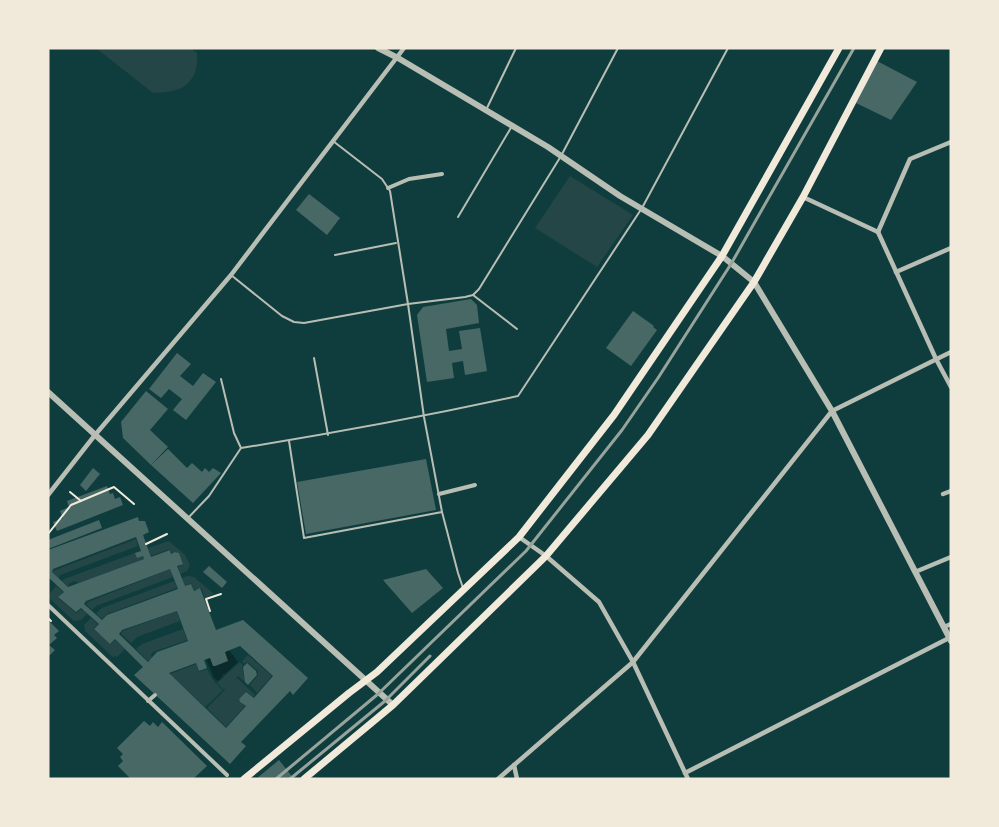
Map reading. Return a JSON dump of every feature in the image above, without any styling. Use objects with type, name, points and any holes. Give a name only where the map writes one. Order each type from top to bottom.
[{"type":"main road","points":[[244,779],[377,672],[519,537],[614,416],[722,256],[839,48]]},
{"type":"main road","points":[[304,779],[393,705],[546,556],[648,435],[754,282],[803,198],[881,48]]},
{"type":"street","points":[[378,48],[512,126],[601,184],[722,256],[754,282],[832,411],[915,572],[948,626],[950,639],[685,773]]},
{"type":"street","points":[[48,495],[95,435],[231,275],[404,48]]},
{"type":"street","points":[[878,232],[910,159],[951,142]]},
{"type":"street","points":[[388,188],[409,179],[442,174]]},
{"type":"street","points":[[803,198],[878,232],[951,387]]},
{"type":"street","points":[[896,272],[951,248]]},
{"type":"street","points":[[498,779],[633,662],[832,411],[951,352]]},
{"type":"street","points":[[48,392],[393,705]]},
{"type":"street","points":[[439,494],[475,485]]},
{"type":"street","points":[[943,494],[951,491]]},
{"type":"street","points":[[519,537],[546,556],[599,602],[633,662],[688,779]]},
{"type":"street","points":[[915,572],[951,557]]},
{"type":"street","points":[[48,605],[227,775]]},
{"type":"street","points":[[148,702],[155,695]]},
{"type":"street","points":[[514,765],[518,779]]},
{"type":"lane","points":[[485,111],[516,48]]},
{"type":"lane","points":[[231,275],[282,316],[294,322],[304,323],[473,295],[479,289],[561,156],[618,48]]},
{"type":"lane","points":[[187,519],[209,496],[241,448],[424,417],[518,396],[642,208],[728,48]]},
{"type":"lane","points":[[458,217],[512,126]]},
{"type":"lane","points":[[333,141],[382,179],[391,196],[424,417],[442,512],[464,590]]},
{"type":"lane","points":[[334,255],[398,243]]},
{"type":"lane","points":[[473,295],[517,329]]},
{"type":"lane","points":[[314,358],[328,435]]},
{"type":"lane","points":[[221,379],[234,433],[241,448]]},
{"type":"lane","points":[[289,441],[304,538],[442,512]]},
{"type":"path","points":[[48,534],[71,505],[114,487],[134,504]]},
{"type":"path","points":[[70,492],[81,501]]},
{"type":"path","points":[[146,543],[167,534]]},
{"type":"path","points":[[210,611],[206,599],[222,594]]},
{"type":"shaded area","points":[[96,48],[190,48],[197,53],[197,66],[192,78],[184,86],[169,92],[153,93]]},
{"type":"shaded area","points":[[570,176],[633,215],[597,267],[535,228]]},
{"type":"shaded area","points":[[136,539],[138,546],[60,575],[59,578],[52,572],[53,571]]},
{"type":"shaded area","points":[[169,541],[185,555],[190,565],[187,571],[180,574],[178,567],[183,563],[178,552],[172,553],[170,549],[151,556],[148,548]]},
{"type":"shaded area","points":[[135,553],[144,559],[79,583],[75,581],[68,586],[62,581],[64,579]]},
{"type":"shaded area","points":[[170,569],[173,577],[96,606],[92,610],[86,604],[88,602]]},
{"type":"shaded area","points":[[194,577],[214,594],[205,598],[201,588],[194,590],[191,583],[185,586],[182,578]]},
{"type":"shaded area","points":[[174,581],[177,588],[107,614],[102,619],[96,613],[102,608]]},
{"type":"shaded area","points":[[56,586],[63,592],[58,598],[75,612],[81,609],[87,614],[81,620],[74,621],[49,598]]},
{"type":"shaded area","points":[[177,611],[180,621],[137,637],[131,643],[121,634],[122,631]]},
{"type":"shaded area","points":[[91,618],[98,624],[93,629],[111,644],[115,640],[125,649],[118,656],[113,657],[85,631],[84,625]]},
{"type":"shaded area","points":[[183,629],[187,640],[153,652],[152,658],[148,661],[136,649],[142,644]]},
{"type":"shaded area","points":[[229,650],[238,662],[218,681],[214,678],[206,659],[210,658],[216,666],[227,661],[225,652]]},
{"type":"shaded area","points":[[248,655],[272,676],[257,693],[250,685],[258,675],[258,671],[247,662],[244,664],[242,661]]},
{"type":"shaded area","points":[[240,662],[243,665],[245,682],[238,676],[234,680],[237,678],[255,695],[254,697],[246,692],[239,699],[245,706],[226,727],[207,708],[229,686],[224,690],[217,683]]},
{"type":"shaded area","points":[[196,664],[199,672],[207,669],[223,690],[205,707],[170,674]]},
{"type":"building","points":[[877,61],[917,82],[891,120],[856,103]]},
{"type":"building","points":[[309,194],[340,218],[327,235],[296,210]]},
{"type":"building","points":[[471,299],[477,305],[479,323],[446,329],[449,351],[462,349],[459,331],[480,328],[487,371],[465,375],[463,361],[452,363],[454,378],[427,382],[417,315],[423,307]]},
{"type":"building","points":[[633,311],[657,330],[631,366],[606,348]]},
{"type":"building","points":[[177,353],[191,364],[180,376],[193,386],[203,373],[216,382],[186,420],[173,410],[182,399],[169,389],[161,398],[149,389]]},
{"type":"building","points":[[146,391],[168,409],[150,430],[168,447],[151,465],[123,438],[121,422]]},
{"type":"building","points":[[168,449],[187,468],[192,463],[202,472],[205,468],[209,472],[213,468],[221,473],[193,503],[151,465]]},
{"type":"building","points":[[426,459],[436,510],[306,534],[297,482]]},
{"type":"building","points":[[93,468],[100,474],[86,491],[80,485]]},
{"type":"building","points":[[107,486],[115,499],[120,497],[123,505],[57,531],[53,522],[63,518],[60,511],[69,507],[67,501]]},
{"type":"building","points":[[138,517],[139,521],[145,521],[149,532],[143,535],[151,557],[170,550],[171,554],[179,553],[183,564],[177,566],[185,586],[191,584],[194,591],[200,588],[216,630],[243,620],[308,678],[293,695],[290,691],[241,742],[246,746],[230,764],[134,675],[143,667],[115,639],[110,644],[94,629],[99,624],[81,608],[76,612],[58,597],[64,592],[48,577],[48,550]],"holes":[[[136,537],[141,551],[135,553],[137,558],[143,556],[144,559],[68,587],[52,572],[53,569]],[[170,569],[178,589],[107,615],[102,620],[84,604],[86,601]],[[177,611],[188,641],[157,652],[148,662],[119,634],[122,630]],[[240,646],[273,676],[254,698],[246,692],[239,699],[246,706],[226,728],[169,673],[196,663],[199,671],[207,668],[204,660],[210,658],[215,666],[228,661],[225,652]]]},
{"type":"building","points":[[99,520],[102,528],[48,549],[48,540]]},
{"type":"building","points":[[209,566],[227,582],[222,588],[203,572]]},
{"type":"building","points":[[426,569],[443,588],[412,613],[383,580]]},
{"type":"building","points":[[48,620],[59,631],[54,635],[57,638],[49,645],[55,650],[48,657]]},
{"type":"building","points":[[247,663],[257,675],[248,685],[245,682],[243,667]]},
{"type":"building","points":[[144,721],[150,726],[153,722],[158,727],[162,722],[207,766],[193,779],[131,779],[118,766],[123,761],[120,757],[123,754],[117,748]]},
{"type":"building","points":[[279,760],[294,779],[256,779]]},
{"type":"railway","points":[[276,779],[378,694],[526,551],[622,430],[731,264],[854,48]]},
{"type":"railway","points":[[290,779],[385,701],[430,656]]}]
